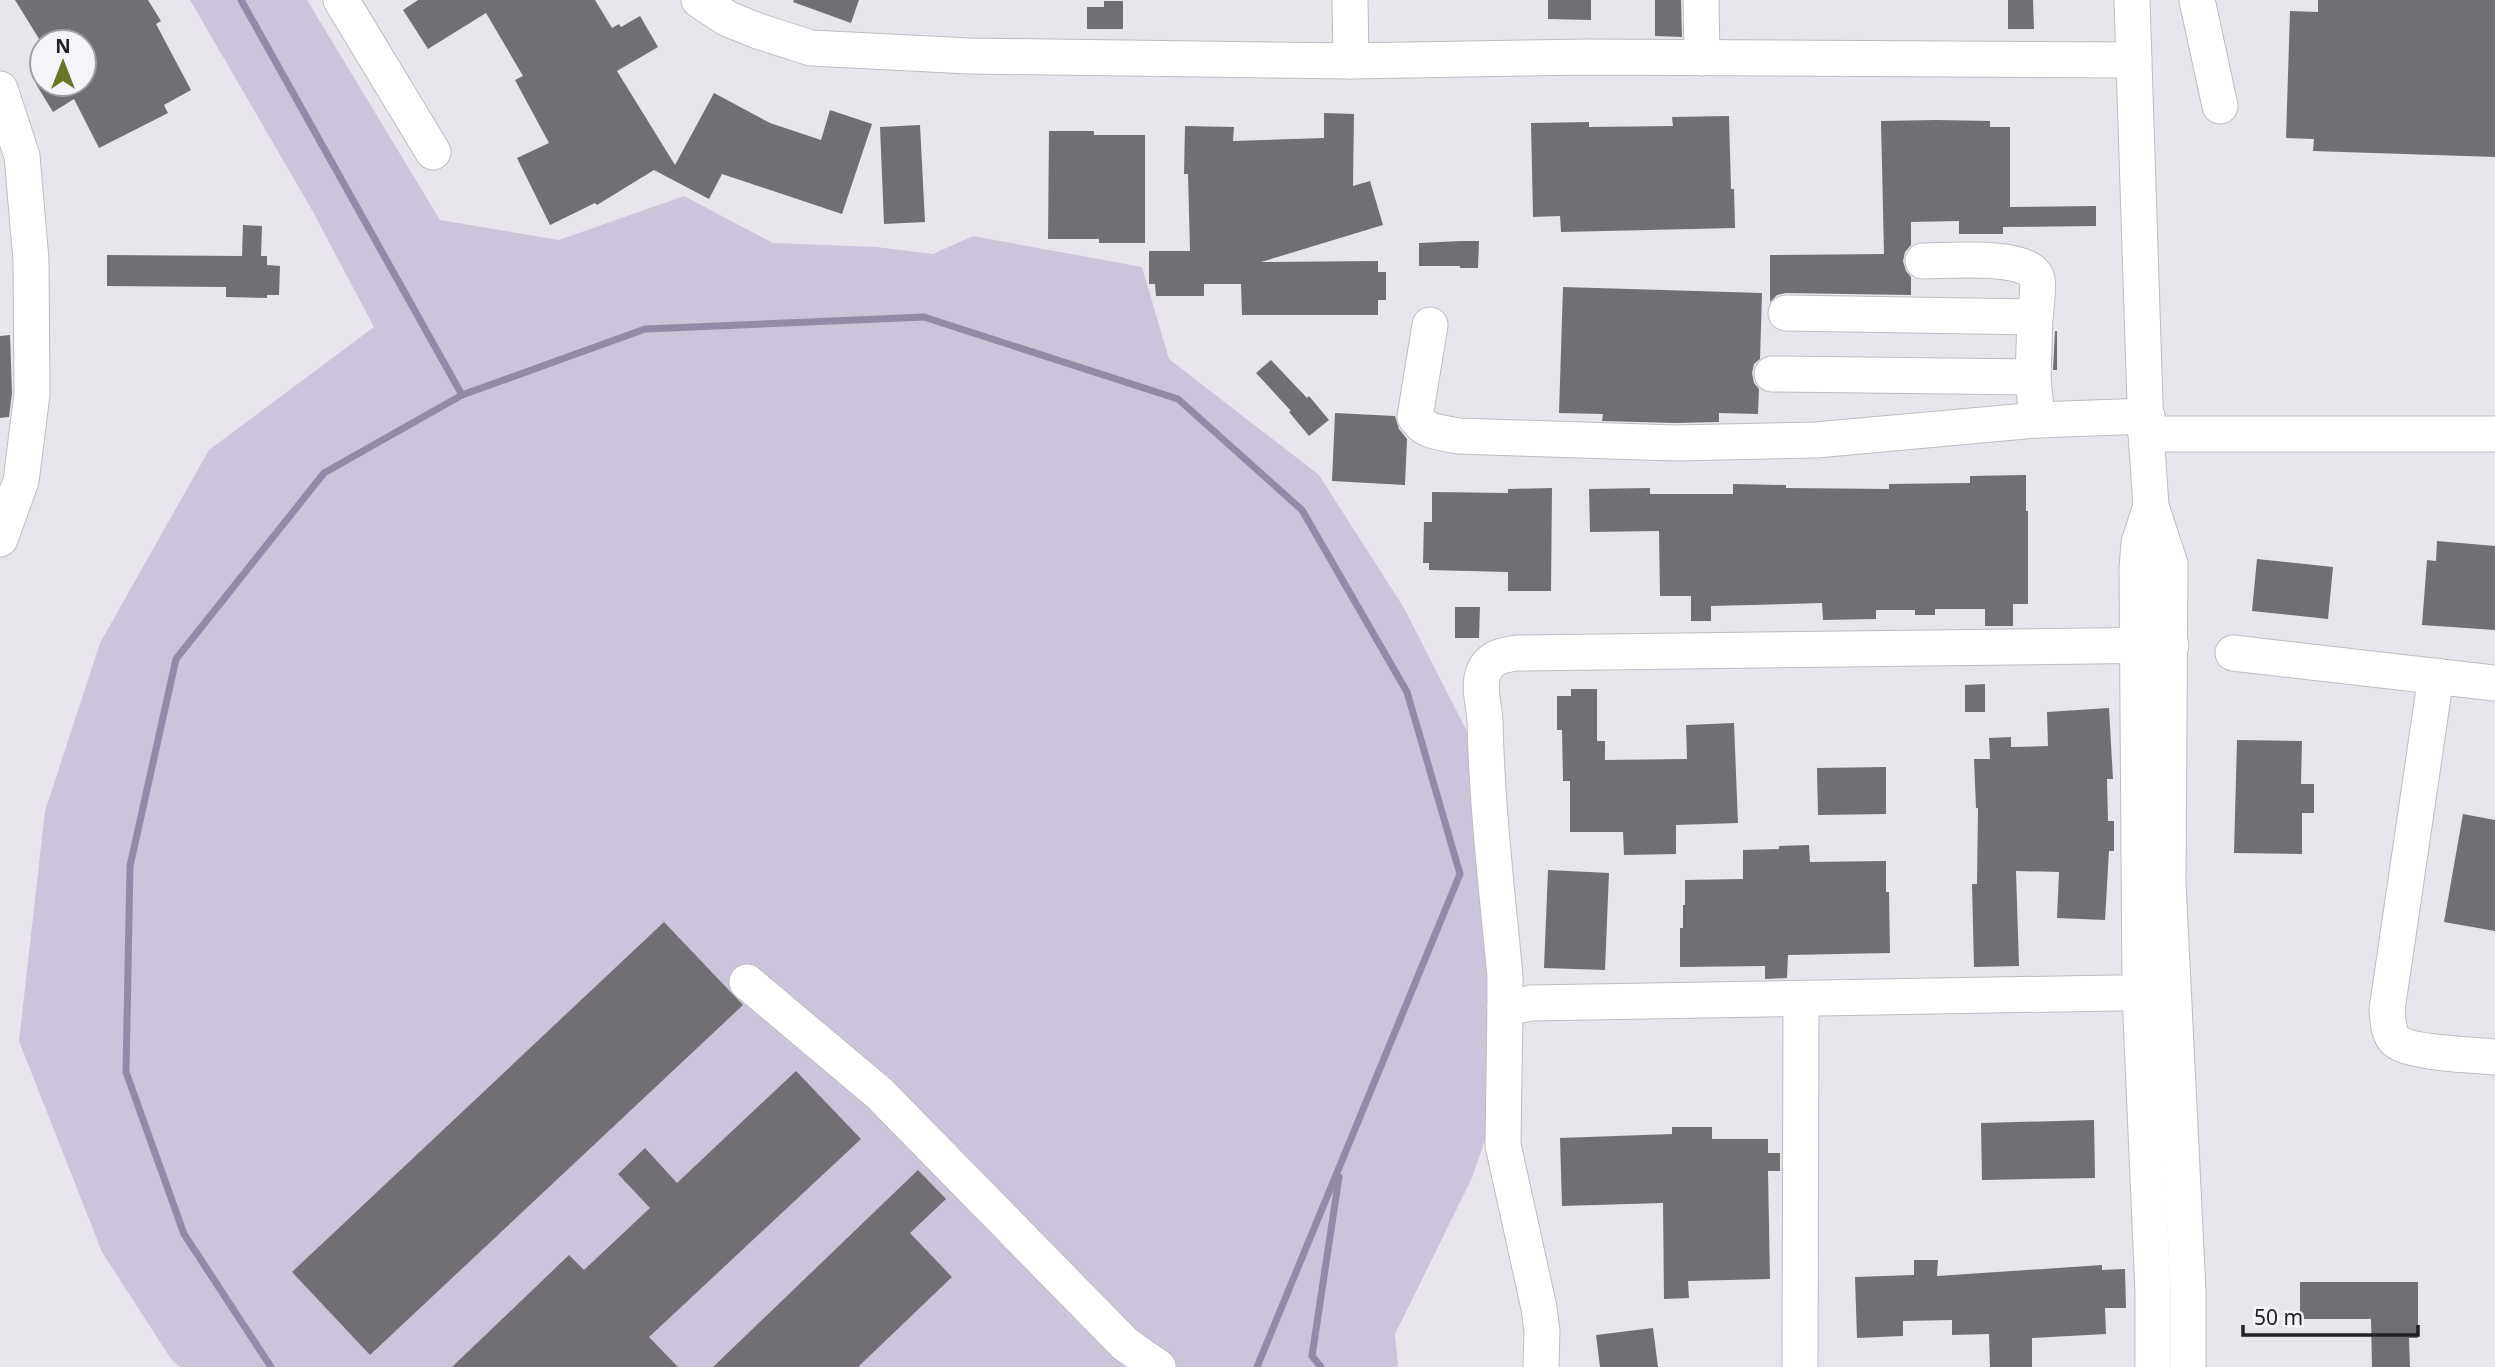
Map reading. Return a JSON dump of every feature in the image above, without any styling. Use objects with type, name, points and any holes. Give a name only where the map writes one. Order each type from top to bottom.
[{"type":"street","points":[[341,0],[433,152]]},
{"type":"street","points":[[699,0],[728,19],[811,48],[969,56],[1351,61],[1587,57],[2134,60]]},
{"type":"street","points":[[1350,0],[1351,61]]},
{"type":"street","points":[[1701,0],[1702,58]]},
{"type":"street","points":[[2132,0],[2151,506],[2139,542],[2137,569],[2155,645],[2153,1367]]},
{"type":"street","points":[[2197,0],[2220,106]]},
{"type":"street","points":[[0,89],[22,156],[31,260],[32,394],[21,481],[0,539]]},
{"type":"street","points":[[1923,261],[2014,261],[2031,269],[2037,278],[2033,377],[2037,420]]},
{"type":"street","points":[[1786,313],[2035,317]]},
{"type":"street","points":[[1430,325],[1415,416],[1421,426],[1458,436],[1662,443],[1816,440],[2037,420],[2495,434]]},
{"type":"street","points":[[1772,374],[2033,377]]},
{"type":"street","points":[[1541,1367],[1542,1331],[1539,1308],[1503,1145],[1505,976],[1485,769],[1485,719],[1481,684],[1483,672],[1498,656],[1517,653],[2155,645]]},
{"type":"street","points":[[2233,653],[2495,682]]},
{"type":"street","points":[[2436,676],[2387,1010],[2388,1027],[2396,1041],[2409,1048],[2495,1057]]},
{"type":"street","points":[[747,982],[879,1093],[1125,1344],[1158,1367]]},
{"type":"street","points":[[1505,1008],[1531,1003],[1719,998],[1801,1000],[2156,993]]},
{"type":"street","points":[[2156,993],[2188,1291],[2188,1367]]},
{"type":"street","points":[[1800,1367],[1801,1000]]},
{"type":"shaded area","points":[[190,0],[307,0],[440,220],[559,240],[684,196],[773,243],[876,247],[933,254],[973,236],[1142,267],[1169,359],[1319,475],[1404,608],[1472,741],[1488,843],[1524,1024],[1472,1178],[1395,1334],[1398,1367],[180,1367],[171,1359],[102,1252],[19,1041],[45,811],[100,643],[209,450],[374,327],[312,210]]},
{"type":"building","points":[[15,0],[148,0],[161,21],[156,24],[191,90],[164,105],[168,113],[99,148],[74,99],[53,112],[44,98],[98,98],[98,28],[32,28]]},
{"type":"building","points":[[418,0],[595,0],[612,28],[619,24],[621,27],[640,16],[658,47],[617,71],[675,165],[714,93],[770,123],[821,140],[830,110],[872,124],[842,214],[722,174],[709,199],[654,170],[597,205],[595,203],[550,225],[517,158],[549,143],[515,80],[523,76],[486,13],[428,49],[403,10]]},
{"type":"building","points":[[859,0],[851,23],[793,2]]},
{"type":"building","points":[[1548,0],[1591,0],[1591,20],[1548,19]]},
{"type":"building","points":[[1655,0],[1681,0],[1682,37],[1655,36]]},
{"type":"building","points":[[2008,0],[2033,0],[2034,29],[2008,29]]},
{"type":"building","points":[[2318,0],[2495,0],[2495,157],[2313,151],[2314,139],[2286,138],[2290,11],[2318,12]]},
{"type":"building","points":[[1104,1],[1123,1],[1123,29],[1087,29],[1087,7],[1104,7]]},
{"type":"building","points":[[1324,113],[1354,114],[1353,186],[1370,181],[1383,225],[1261,262],[1378,261],[1378,272],[1386,272],[1386,300],[1378,300],[1378,315],[1242,315],[1241,284],[1204,284],[1204,296],[1156,296],[1155,284],[1149,284],[1149,251],[1190,251],[1188,174],[1184,174],[1185,126],[1234,127],[1233,141],[1324,138]]},
{"type":"building","points":[[1729,116],[1735,228],[1561,232],[1560,216],[1533,217],[1531,123],[1589,122],[1589,127],[1673,126],[1672,117]]},
{"type":"building","points":[[1881,121],[1990,121],[1990,127],[2010,127],[2010,207],[2096,206],[2096,226],[2003,227],[2003,234],[1959,234],[1959,221],[1911,222],[1911,245],[1905,252],[1903,261],[1911,277],[1911,295],[1786,293],[1777,295],[1770,302],[1770,255],[1884,254]]},
{"type":"building","points":[[920,125],[925,222],[884,224],[880,127]]},
{"type":"building","points":[[1049,131],[1094,131],[1094,135],[1145,135],[1145,243],[1099,243],[1099,239],[1048,239]]},
{"type":"building","points":[[243,225],[262,226],[261,256],[267,256],[267,265],[280,266],[279,295],[267,295],[267,298],[226,297],[226,287],[107,286],[107,255],[242,256]]},
{"type":"building","points":[[1479,241],[1478,268],[1419,266],[1419,243]]},
{"type":"building","points":[[1563,287],[1762,293],[1760,359],[1754,364],[1752,373],[1754,383],[1759,389],[1758,414],[1719,413],[1719,422],[1675,423],[1602,421],[1603,414],[1559,413]]},
{"type":"building","points":[[2055,331],[2057,370],[2053,370]]},
{"type":"building","points":[[10,335],[12,393],[9,417],[0,418],[0,336]]},
{"type":"building","points":[[1271,360],[1307,398],[1309,396],[1329,420],[1309,436],[1289,412],[1291,411],[1256,373]]},
{"type":"building","points":[[1335,413],[1395,416],[1399,429],[1407,439],[1405,485],[1332,481]]},
{"type":"building","points":[[2026,475],[2028,604],[2013,604],[2013,626],[1985,626],[1985,609],[1935,609],[1935,615],[1915,615],[1915,610],[1876,610],[1876,619],[1823,620],[1822,603],[1711,606],[1711,621],[1691,621],[1691,596],[1660,596],[1659,531],[1590,532],[1589,489],[1650,488],[1650,494],[1733,494],[1733,484],[1786,485],[1786,488],[1889,489],[1889,484],[1970,483],[1970,476]]},
{"type":"building","points":[[1552,488],[1551,591],[1508,591],[1508,572],[1429,570],[1429,563],[1423,563],[1424,522],[1432,522],[1432,492],[1508,493],[1508,489]]},
{"type":"building","points":[[2437,541],[2495,546],[2495,630],[2422,625],[2427,560],[2436,561]]},
{"type":"building","points":[[2257,559],[2333,567],[2328,619],[2252,611]]},
{"type":"building","points":[[1455,607],[1480,607],[1479,638],[1455,638]]},
{"type":"building","points":[[1985,684],[1985,712],[1965,712],[1965,685]]},
{"type":"building","points":[[1571,689],[1597,689],[1597,741],[1605,741],[1605,760],[1687,759],[1686,725],[1734,723],[1738,823],[1676,825],[1676,854],[1624,855],[1623,832],[1570,832],[1570,781],[1563,781],[1562,730],[1557,730],[1557,696],[1571,696]]},
{"type":"building","points":[[2109,708],[2113,779],[2107,779],[2108,821],[2114,821],[2114,851],[2109,851],[2105,920],[2057,918],[2059,872],[2016,871],[2019,966],[1974,967],[1972,884],[1977,884],[1978,808],[1974,759],[1990,759],[1989,738],[2011,737],[2011,747],[2048,746],[2047,712]]},
{"type":"building","points":[[2237,740],[2302,741],[2301,784],[2314,784],[2314,813],[2302,813],[2302,854],[2234,853]]},
{"type":"building","points":[[1886,767],[1886,814],[1818,815],[1817,768]]},
{"type":"building","points":[[2463,814],[2495,820],[2495,931],[2444,922]]},
{"type":"building","points":[[1809,845],[1810,862],[1886,861],[1890,953],[1788,955],[1787,978],[1765,979],[1765,966],[1680,967],[1680,928],[1683,928],[1685,880],[1743,879],[1743,850]]},
{"type":"building","points":[[1548,870],[1609,873],[1605,970],[1544,968]]},
{"type":"building","points":[[664,922],[743,1005],[370,1355],[292,1272]]},
{"type":"building","points":[[796,1071],[861,1139],[649,1337],[678,1367],[452,1367],[569,1255],[584,1270],[650,1208],[618,1174],[645,1148],[677,1183]]},
{"type":"building","points":[[2094,1120],[2095,1178],[1982,1180],[1981,1123]]},
{"type":"building","points":[[1672,1127],[1712,1127],[1712,1139],[1768,1139],[1768,1153],[1780,1153],[1780,1171],[1768,1171],[1770,1279],[1688,1281],[1689,1298],[1664,1299],[1663,1203],[1562,1206],[1560,1138],[1672,1134]]},
{"type":"building","points":[[918,1170],[946,1199],[910,1233],[952,1277],[858,1367],[713,1367]]},
{"type":"building","points":[[1914,1260],[1938,1260],[1937,1276],[2102,1265],[2102,1270],[2125,1269],[2126,1308],[2105,1308],[2106,1334],[2032,1338],[2032,1367],[1990,1367],[1989,1334],[1952,1335],[1952,1320],[1903,1321],[1903,1336],[1857,1338],[1855,1277],[1914,1275]]},
{"type":"building","points":[[2300,1282],[2418,1282],[2418,1338],[2409,1338],[2410,1367],[2372,1367],[2371,1319],[2300,1319]]},
{"type":"building","points":[[1653,1328],[1658,1367],[1600,1367],[1596,1335]]},
{"type":"waterway","points":[[241,0],[462,395]]},
{"type":"waterway","points":[[271,1367],[184,1234],[126,1072],[130,866],[176,659],[324,473],[462,395],[645,329],[924,317],[1178,399],[1302,510],[1407,692],[1460,874],[1257,1367]]},
{"type":"waterway","points":[[1321,1367],[1312,1356],[1339,1177]]}]
